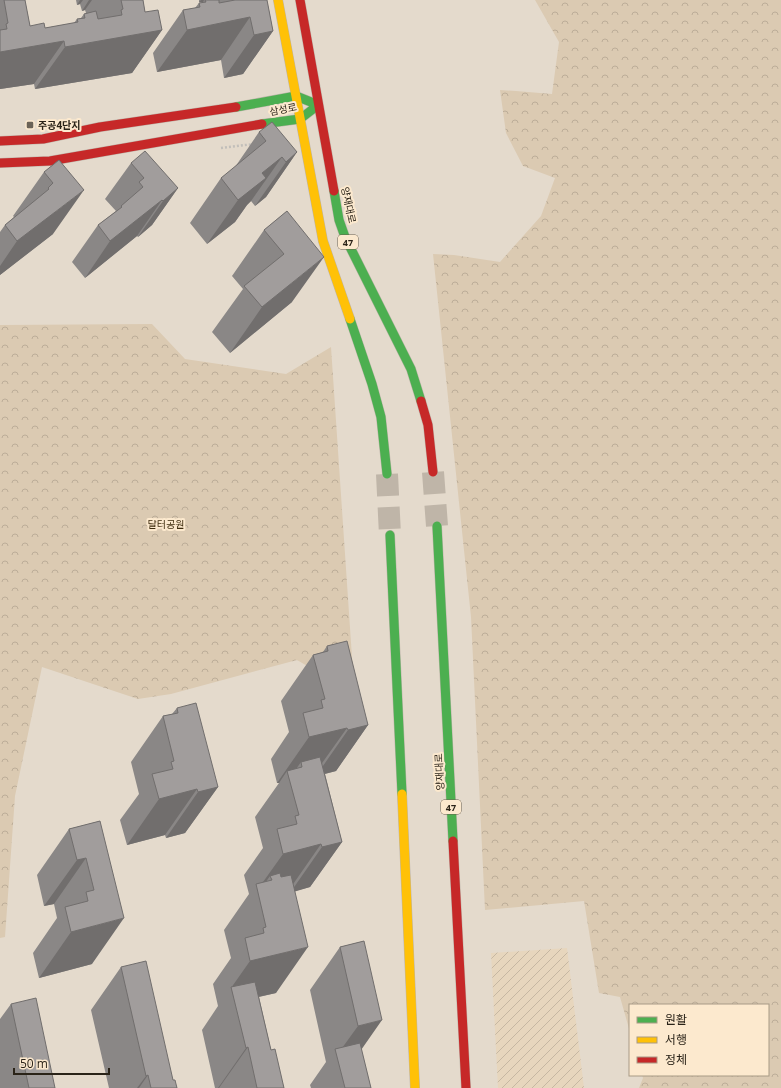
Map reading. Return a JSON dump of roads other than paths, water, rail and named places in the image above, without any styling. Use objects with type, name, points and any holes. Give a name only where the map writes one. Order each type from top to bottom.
[{"type":"main road","name":"47","points":[[278,0],[323,240],[372,384],[381,417],[387,474]]},
{"type":"main road","name":"양재대로","points":[[300,0],[339,220],[345,237],[411,369],[428,425],[432,472]]},
{"type":"main road","name":"삼성로","points":[[0,141],[43,139],[100,127],[230,108],[296,96],[318,104]]},
{"type":"main road","name":"삼성로","points":[[0,163],[50,161],[246,126],[300,119],[318,104]]},
{"type":"main road","name":"양재대로","points":[[436,526],[466,1088]]},
{"type":"main road","points":[[390,535],[415,1088]]},
{"type":"tunnel","points":[[433,472],[437,526]]},
{"type":"tunnel","points":[[387,474],[390,535]]},
{"type":"place","name":"주공4단지","points":[[30,125]]},
{"type":"park label","name":"달터공원","points":[[166,524]]}]
